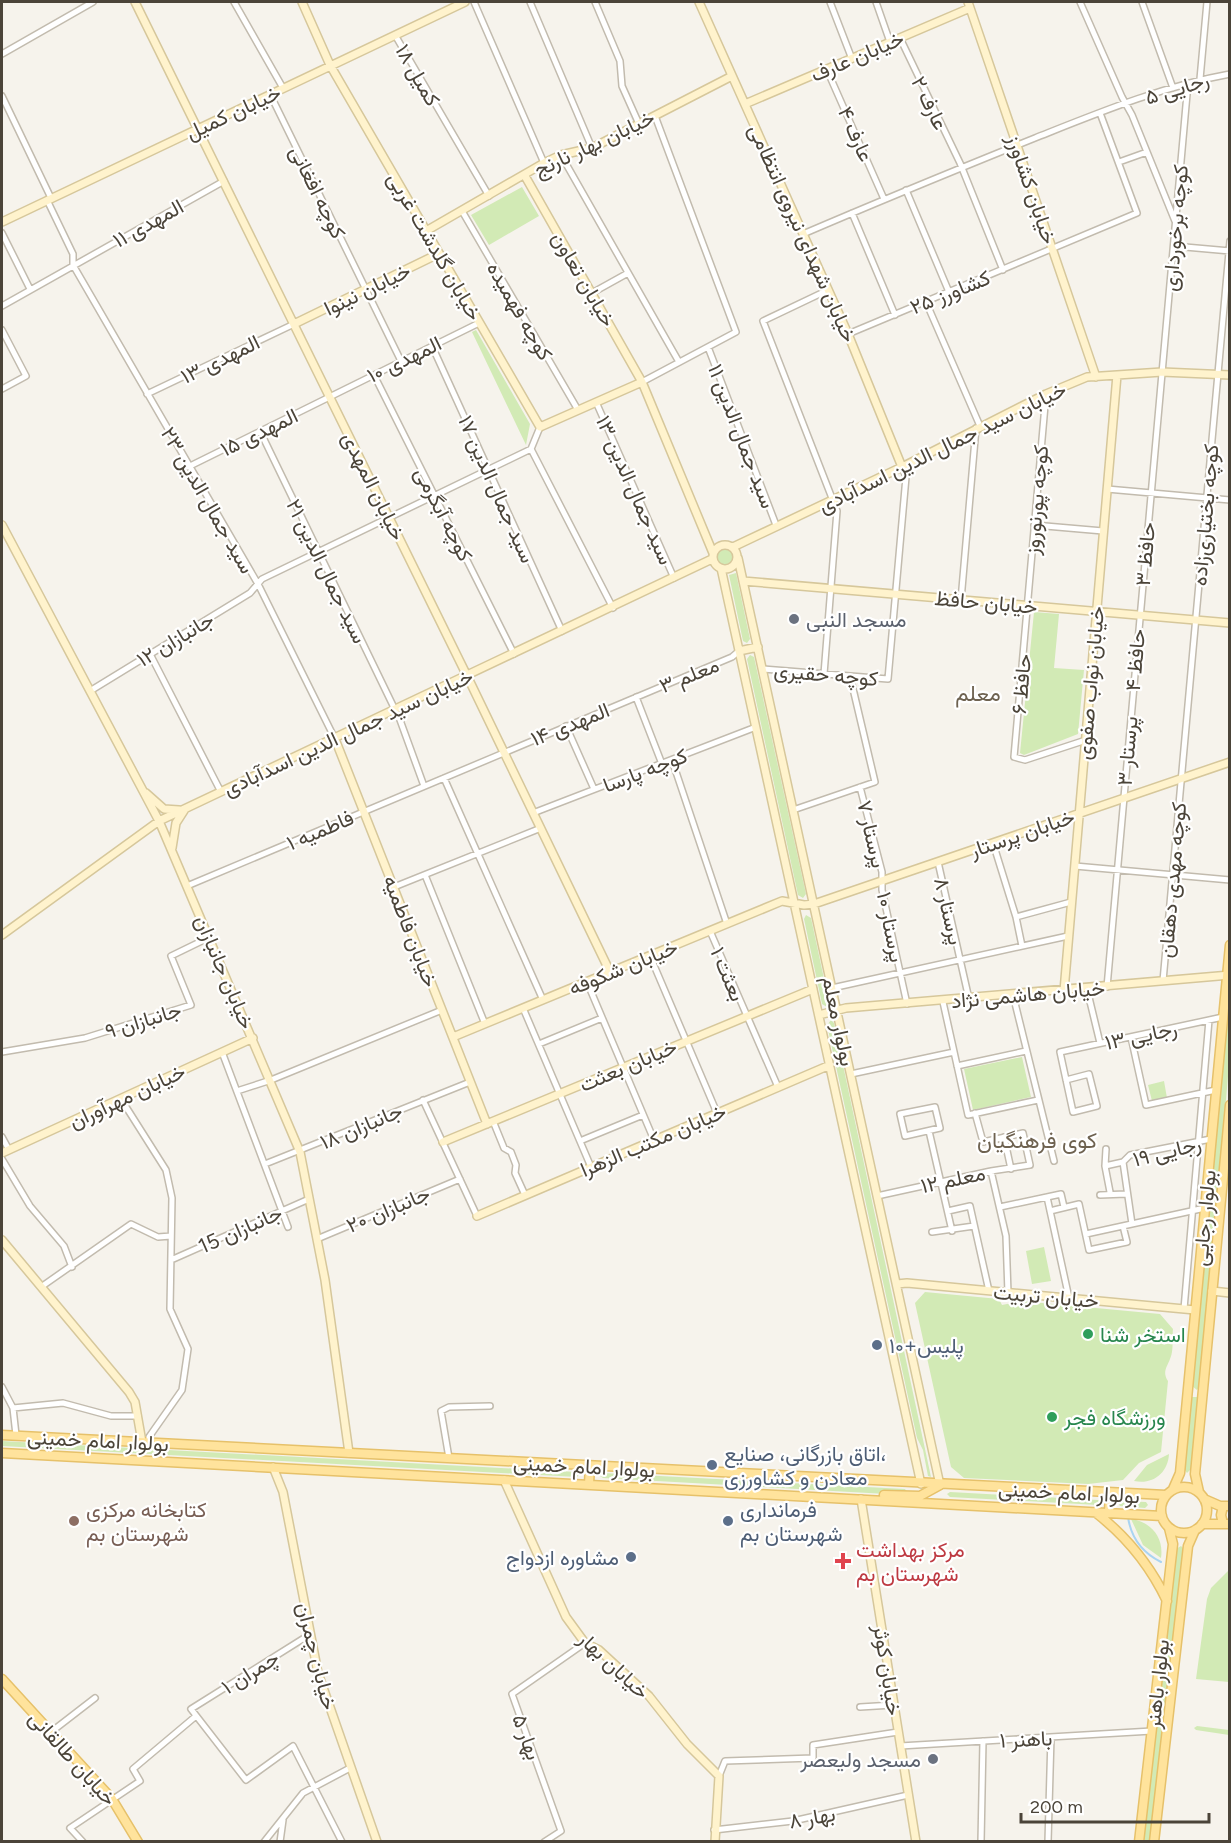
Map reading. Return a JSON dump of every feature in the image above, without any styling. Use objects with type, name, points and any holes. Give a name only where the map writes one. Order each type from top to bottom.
[{"type":"main road","name":"بولوار رجایی","points":[[1169,1492],[1180,1473],[1225,976],[1230,945]]},
{"type":"main road","name":"بولوار رجایی","points":[[1201,1495],[1195,1474],[1230,1105]]},
{"type":"main road","points":[[1188,1386],[1195,1394],[1203,1387]]},
{"type":"main road","name":"بولوار امام خمینی","points":[[2,1435],[1110,1494],[1169,1492]]},
{"type":"main road","name":"بولوار امام خمینی","points":[[2,1453],[1162,1516]]},
{"type":"main road","points":[[590,1466],[590,1484]]},
{"type":"main road","points":[[909,1483],[920,1496]]},
{"type":"main road","points":[[921,1484],[945,1504]]},
{"type":"main road","points":[[805,1496],[817,1493],[920,1496],[940,1485]]},
{"type":"main road","points":[[1186,1486],[1201,1495],[1226,1506],[1226,1524],[1198,1527],[1182,1533],[1169,1528],[1162,1516],[1162,1503],[1169,1492],[1186,1486]]},
{"type":"main road","points":[[1109,1512],[1110,1494]]},
{"type":"main road","points":[[1198,1527],[1207,1512],[1201,1495]]},
{"type":"main road","points":[[1094,1511],[1124,1537],[1140,1557],[1167,1601]]},
{"type":"main road","name":"بولوار باهنر","points":[[1154,1842],[1188,1546],[1198,1527]]},
{"type":"main road","name":"بولوار باهنر","points":[[1139,1842],[1173,1544],[1169,1528]]},
{"type":"main road","name":"خیابان طالقانی","points":[[2,1682],[112,1799],[138,1842]]},
{"type":"street","points":[[2,54],[93,2]]},
{"type":"street","name":"خیابان المهدی","points":[[135,2],[390,518],[610,972]]},
{"type":"street","points":[[234,2],[283,88]]},
{"type":"street","name":"خیابان گلدشت غربی","points":[[302,2],[330,65],[540,427]]},
{"type":"street","name":"خیابان کمیل","points":[[2,222],[465,2]]},
{"type":"street","points":[[474,2],[544,163]]},
{"type":"street","points":[[530,2],[592,148]]},
{"type":"street","points":[[595,2],[620,59],[622,86],[639,124]]},
{"type":"street","name":"خیابان شهدای نیروی انتظامی","points":[[699,2],[848,334],[902,467]]},
{"type":"street","points":[[830,2],[852,59]]},
{"type":"street","points":[[876,2],[890,42]]},
{"type":"street","points":[[1080,2],[1176,223]]},
{"type":"street","points":[[1142,2],[1173,88]]},
{"type":"street","points":[[1200,79],[1207,2]]},
{"type":"street","name":"خیابان عارف","points":[[745,104],[900,38],[969,5]]},
{"type":"street","name":"خیابان کشاورز","points":[[969,5],[1096,377]]},
{"type":"street","name":"کمیل ۱۸","points":[[395,35],[489,196]]},
{"type":"street","name":"عارف ۲","points":[[900,38],[961,167],[1003,270]]},
{"type":"street","name":"عارف ۴","points":[[827,70],[884,199]]},
{"type":"street","name":"رجایی ۵","points":[[803,234],[961,167],[1100,112],[1200,79],[1230,74]]},
{"type":"street","name":"خیابان بهار نارنج","points":[[426,231],[544,163],[561,155],[592,148],[732,76]]},
{"type":"street","name":"کوچه برخورداری","points":[[1150,492],[1188,83]]},
{"type":"street","name":"کوچه افغانی","points":[[270,94],[401,361]]},
{"type":"street","name":"سید جمال الدین ۲۳","points":[[2,96],[73,254],[73,265],[258,584],[335,739]]},
{"type":"street","points":[[1100,112],[1119,162],[1147,152]]},
{"type":"street","points":[[613,608],[531,449],[540,427],[642,382],[736,332],[655,116]]},
{"type":"street","points":[[561,155],[679,362]]},
{"type":"street","name":"کشاورز ۲۵","points":[[848,334],[1137,213],[1119,162]]},
{"type":"street","name":"خیابان تعاون","points":[[525,176],[642,382],[713,556]]},
{"type":"street","name":"المهدی ۱۱","points":[[2,306],[224,181]]},
{"type":"street","points":[[906,190],[949,292]]},
{"type":"street","name":"کوچه فهمیده","points":[[462,211],[578,410]]},
{"type":"street","points":[[852,213],[895,315]]},
{"type":"street","points":[[2,233],[30,289]]},
{"type":"street","name":"کوچه بختیاری‌زاده","points":[[1182,778],[1230,242]]},
{"type":"street","points":[[1174,246],[1229,251]]},
{"type":"street","name":"خیابان نینوا","points":[[294,324],[438,254]]},
{"type":"street","points":[[592,293],[628,273]]},
{"type":"street","points":[[824,674],[837,511],[763,321],[828,290]]},
{"type":"street","points":[[926,302],[978,427],[962,600]]},
{"type":"street","name":"المهدی ۱۰","points":[[330,396],[479,323]]},
{"type":"street","name":"المهدی ۱۳","points":[[147,394],[294,324]]},
{"type":"street","points":[[2,330],[26,376],[2,389]]},
{"type":"street","name":"سید جمال الدین ۱۷","points":[[432,346],[562,631]]},
{"type":"street","name":"سید جمال الدین ۱۱","points":[[708,347],[776,525]]},
{"type":"street","name":"خیابان سید جمال الدین اسدآبادی","points":[[734,547],[776,525],[833,501],[1046,394],[1096,377],[1162,372],[1230,375]]},
{"type":"street","name":"کوچه آبگرمی","points":[[374,375],[514,654]]},
{"type":"street","name":"خیابان نواب صفوی","points":[[1064,991],[1117,375]]},
{"type":"street","name":"کوچه پورنوروز","points":[[1028,606],[1046,394]]},
{"type":"street","name":"المهدی ۱۵","points":[[189,467],[330,396]]},
{"type":"street","name":"سید جمال الدین ۱۳","points":[[596,402],[674,579]]},
{"type":"street","name":"سید جمال الدین ۲۱","points":[[260,431],[395,710],[424,786]]},
{"type":"street","name":"جانبازان ۱۲","points":[[90,691],[250,593],[262,579],[531,449]]},
{"type":"street","points":[[896,594],[906,477],[902,467]]},
{"type":"street","points":[[1107,489],[1230,500]]},
{"type":"street","name":"حافظ ۳","points":[[1139,615],[1150,492]]},
{"type":"street","name":"خیابان جانبازان","points":[[2,525],[159,821],[300,1152],[317,1239],[349,1453]]},
{"type":"street","points":[[1034,525],[1103,531]]},
{"type":"street","points":[[725,546],[734,547],[738,551],[738,558],[733,564],[722,568],[715,566],[713,556],[725,546]]},
{"type":"street","name":"خیابان سید جمال الدین اسدآبادی","points":[[2,935],[159,821],[674,579],[713,556]]},
{"type":"street","name":"بولوار معلم","points":[[738,558],[940,1485]]},
{"type":"street","name":"بولوار معلم","points":[[722,568],[921,1484]]},
{"type":"street","name":"خیابان حافظ","points":[[743,581],[1230,623]]},
{"type":"street","name":"کوچه حقیری","points":[[763,669],[888,679],[896,594]]},
{"type":"street","name":"حافظ ۶","points":[[1028,606],[1014,757],[1024,760],[1086,740]]},
{"type":"street","name":"حافظ ۴","points":[[1131,705],[1139,615]]},
{"type":"street","points":[[740,651],[758,647]]},
{"type":"street","name":"معلم ۳","points":[[636,697],[732,657],[740,651]]},
{"type":"street","points":[[150,654],[221,792]]},
{"type":"street","points":[[793,810],[875,782],[850,676]]},
{"type":"street","points":[[636,697],[662,764]]},
{"type":"street","name":"المهدی ۱۴","points":[[424,786],[636,697]]},
{"type":"street","name":"پرستار ۳","points":[[1107,987],[1131,705]]},
{"type":"street","points":[[566,726],[594,789]]},
{"type":"street","name":"کوچه پارسا","points":[[533,813],[756,728]]},
{"type":"street","name":"خیابان فاطمیه","points":[[335,739],[470,1082],[490,1123]]},
{"type":"street","points":[[672,760],[727,924]]},
{"type":"street","name":"خیابان پرستار","points":[[814,904],[1230,762]]},
{"type":"street","points":[[444,778],[543,1000]]},
{"type":"street","name":"کوچه مهدی دهقان","points":[[1163,981],[1182,778]]},
{"type":"street","name":"فاطمیه ۱","points":[[188,886],[424,786]]},
{"type":"street","name":"پرستار ۷","points":[[860,788],[882,880]]},
{"type":"street","points":[[143,790],[164,809],[185,809]]},
{"type":"street","points":[[172,852],[176,823],[185,809]]},
{"type":"street","points":[[394,887],[541,828]]},
{"type":"street","points":[[993,843],[1016,917],[1022,946]]},
{"type":"street","name":"پرستار ۸","points":[[938,862],[969,999]]},
{"type":"street","points":[[1075,866],[1230,880]]},
{"type":"street","points":[[425,874],[485,1024]]},
{"type":"street","name":"پرستار ۱۰","points":[[882,880],[907,1004]]},
{"type":"street","name":"خیابان شکوفه","points":[[453,1037],[782,901],[814,904]]},
{"type":"street","points":[[1016,917],[1071,902]]},
{"type":"street","name":"بعثت ۱","points":[[710,931],[778,1087]]},
{"type":"street","points":[[832,988],[1068,936]]},
{"type":"street","name":"جانبازان ۹","points":[[2,1052],[85,1038],[191,1005],[171,956],[210,938]]},
{"type":"street","points":[[650,956],[717,1113]]},
{"type":"street","name":"خیابان هاشمی نژاد","points":[[819,1015],[846,1008],[943,1002],[1225,976]]},
{"type":"street","points":[[587,982],[654,1140]]},
{"type":"street","name":"خیابان بعثت","points":[[443,1142],[813,989]]},
{"type":"street","points":[[1087,989],[1100,1044]]},
{"type":"street","points":[[1013,995],[1054,1161]]},
{"type":"street","points":[[943,1002],[968,1115],[1038,1100]]},
{"type":"street","points":[[523,1008],[591,1167]]},
{"type":"street","points":[[237,1091],[271,1080],[442,1010]]},
{"type":"street","name":"رجایی ۱۳","points":[[1066,1080],[1060,1052],[1223,1017]]},
{"type":"street","points":[[539,1044],[602,1018]]},
{"type":"street","points":[[1184,1309],[1209,1020]]},
{"type":"street","points":[[1131,1037],[1146,1106],[1216,1090]]},
{"type":"street","name":"خیابان مهرآوران","points":[[5,1151],[253,1038]]},
{"type":"street","points":[[957,1066],[1026,1051]]},
{"type":"street","points":[[222,1052],[288,1227]]},
{"type":"street","points":[[851,1074],[954,1052]]},
{"type":"street","name":"خیابان مکتب الزهرا","points":[[477,1216],[830,1065]]},
{"type":"street","points":[[1089,1074],[1097,1106],[1073,1112],[1066,1080],[1089,1074]]},
{"type":"street","name":"جانبازان ۱۸","points":[[265,1164],[300,1152],[470,1082]]},
{"type":"street","points":[[121,1099],[166,1170],[172,1198],[170,1309],[188,1349],[182,1390],[145,1442]]},
{"type":"street","points":[[423,1101],[477,1216]]},
{"type":"street","points":[[935,1107],[940,1128],[929,1131],[905,1136],[900,1114],[935,1107]]},
{"type":"street","points":[[975,1113],[983,1142],[1004,1137],[1011,1169]]},
{"type":"street","points":[[580,1142],[643,1115]]},
{"type":"street","points":[[490,1123],[516,1165],[515,1173],[525,1195]]},
{"type":"street","points":[[929,1131],[952,1231]]},
{"type":"street","name":"معلم ۱۲","points":[[877,1196],[991,1171],[1030,1165],[1023,1133],[1004,1137]]},
{"type":"street","points":[[2,1137],[5,1151]]},
{"type":"street","name":"رجایی ۱۹","points":[[1105,1166],[1123,1162],[1130,1155],[1211,1139]]},
{"type":"street","points":[[1106,1149],[1105,1166],[1110,1192]]},
{"type":"street","points":[[2,1159],[30,1206],[64,1246],[72,1266]]},
{"type":"street","points":[[1123,1162],[1132,1224]]},
{"type":"street","points":[[991,1171],[1008,1256],[1005,1260],[1008,1293]]},
{"type":"street","name":"جانبازان ۲۰","points":[[317,1239],[460,1179]]},
{"type":"street","points":[[1100,1195],[1110,1192],[1126,1194]]},
{"type":"street","points":[[1000,1207],[1061,1194],[1064,1208]]},
{"type":"street","points":[[1047,1197],[1069,1298]]},
{"type":"street","name":"جانبازان 15","points":[[171,1260],[309,1199]]},
{"type":"street","points":[[1050,1211],[1079,1204],[1089,1250],[1127,1242],[1124,1226]]},
{"type":"street","points":[[948,1211],[970,1206],[989,1291]]},
{"type":"street","points":[[1086,1234],[1205,1208]]},
{"type":"street","points":[[41,1287],[131,1224],[158,1238],[171,1236]]},
{"type":"street","points":[[932,1232],[952,1231],[974,1226]]},
{"type":"street","points":[[2,1240],[129,1392],[135,1402],[145,1442]]},
{"type":"street","name":"خیابان تربیت","points":[[897,1284],[1195,1310]]},
{"type":"street","points":[[1212,1291],[1230,1293]]},
{"type":"street","points":[[2,1387],[13,1408],[16,1435]]},
{"type":"street","points":[[13,1408],[63,1403],[111,1416],[138,1416]]},
{"type":"street","points":[[449,1458],[441,1411],[449,1407],[490,1406]]},
{"type":"street","name":"خیابان چمران","points":[[273,1467],[283,1492],[318,1673],[377,1842]]},
{"type":"street","name":"خیابان بهار","points":[[504,1480],[566,1617],[585,1643],[599,1650],[649,1696],[687,1744],[719,1776]]},
{"type":"street","name":"خیابان کوثر","points":[[861,1499],[916,1842]]},
{"type":"street","name":"چمران ۱","points":[[196,1716],[191,1709],[309,1635]]},
{"type":"street","name":"بهار ۵","points":[[544,1842],[561,1831],[512,1694],[585,1643]]},
{"type":"street","points":[[51,1732],[95,1698]]},
{"type":"street","points":[[860,1707],[893,1705]]},
{"type":"street","points":[[83,1842],[70,1828],[140,1781],[133,1769],[196,1716],[246,1780],[293,1746],[342,1842]]},
{"type":"street","name":"باهنر ۱","points":[[900,1746],[1152,1731]]},
{"type":"street","points":[[715,1842],[719,1776],[725,1761],[813,1758],[813,1745],[898,1732]]},
{"type":"street","points":[[1048,1842],[1051,1737]]},
{"type":"street","points":[[981,1842],[983,1741]]},
{"type":"street","points":[[264,1842],[303,1793],[350,1768]]},
{"type":"street","name":"بهار ۸","points":[[714,1830],[802,1819],[908,1795]]},
{"type":"street","points":[[280,1842],[283,1819]]},
{"type":"green space","points":[[522,187],[539,216],[489,245],[471,215]]},
{"type":"green space","points":[[476,330],[530,424],[526,445],[472,332]]},
{"type":"green space","points":[[725,549],[731,551],[733,557],[731,563],[725,565],[719,563],[717,557],[719,551]]},
{"type":"green space","points":[[736,573],[750,639],[747,643],[743,641],[729,575]]},
{"type":"green space","points":[[1034,612],[1059,614],[1054,668],[1084,670],[1078,734],[1024,755],[1020,753]]},
{"type":"green space","points":[[750,655],[754,657],[806,894],[803,898],[798,895],[747,659]]},
{"type":"green space","points":[[806,915],[811,918],[829,1002],[827,1007],[822,1004],[804,919]]},
{"type":"green space","points":[[1229,988],[1229,1065],[1218,1192],[1210,1191]]},
{"type":"green space","points":[[831,1020],[834,1023],[931,1477],[928,1476],[923,1450],[917,1438],[827,1025]]},
{"type":"green space","points":[[1022,1057],[1031,1097],[973,1110],[964,1069]]},
{"type":"green space","points":[[1164,1081],[1167,1098],[1152,1101],[1148,1085]]},
{"type":"green space","points":[[1210,1194],[1217,1194],[1197,1390],[1192,1386]]},
{"type":"green space","points":[[1044,1247],[1051,1281],[1032,1284],[1026,1251]]},
{"type":"green space","name":"ورزشگاه فجر","points":[[925,1292],[999,1299],[1002,1305],[1021,1301],[1160,1314],[1173,1329],[1172,1352],[1165,1372],[1168,1381],[1161,1452],[1139,1463],[1123,1480],[1088,1484],[964,1478],[951,1467],[915,1303]]},
{"type":"green space","points":[[1191,1397],[1198,1397],[1191,1469],[1187,1473],[1184,1469]]},
{"type":"green space","points":[[2,1441],[577,1472],[579,1475],[577,1477],[2,1446]]},
{"type":"green space","points":[[1169,1454],[1166,1467],[1158,1476],[1147,1481],[1134,1481],[1147,1465]]},
{"type":"green space","points":[[603,1473],[905,1489],[907,1492],[904,1495],[603,1478],[600,1476]]},
{"type":"green space","points":[[950,1492],[1101,1502],[1098,1505],[950,1497],[947,1494]]},
{"type":"green space","points":[[1121,1501],[1146,1502],[1148,1505],[1145,1508],[1120,1506],[1118,1503]]},
{"type":"green space","points":[[1131,1519],[1151,1527],[1155,1532],[1161,1544],[1161,1558],[1143,1545]]},
{"type":"green space","points":[[1181,1546],[1184,1549],[1151,1841],[1143,1842],[1176,1549]]},
{"type":"green space","points":[[1229,1570],[1229,1682],[1196,1679],[1207,1599],[1211,1588]]},
{"type":"green space","points":[[1197,1726],[1229,1730],[1229,1735],[1196,1730],[1194,1728]]},
{"type":"waterway","points":[[1128,1517],[1132,1532],[1139,1544],[1161,1562]]},
{"type":"place","name":"مسجد النبی","points":[[794,619]]},
{"type":"place","name":"استخر شنا","points":[[1088,1334]]},
{"type":"place","name":"پلیس+۱۰","points":[[877,1345]]},
{"type":"place","name":"ورزشگاه فجر","points":[[1052,1417]]},
{"type":"place","name":"اتاق بازرگانی، صنایع، معادن و کشاورزی","points":[[712,1465]]},
{"type":"place","name":"کتابخانه مرکزی شهرستان بم","points":[[74,1521]]},
{"type":"place","name":"فرمانداری شهرستان بم","points":[[728,1521]]},
{"type":"place","name":"مشاوره ازدواج","points":[[631,1557]]},
{"type":"place","name":"مرکز بهداشت شهرستان بم","points":[[843,1561]]},
{"type":"place","name":"مسجد ولیعصر","points":[[933,1759]]},
{"type":"district","name":"معلم","points":[[978,693]]},
{"type":"district","name":"کوی فرهنگیان","points":[[1037,1140]]}]
